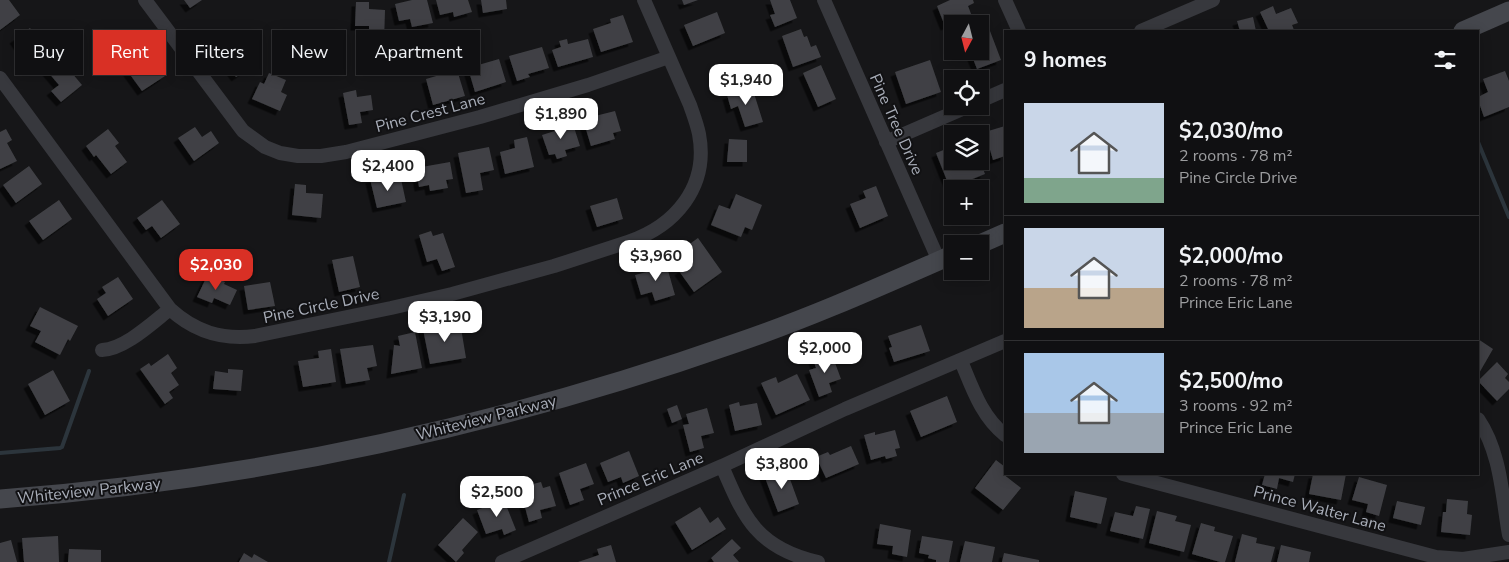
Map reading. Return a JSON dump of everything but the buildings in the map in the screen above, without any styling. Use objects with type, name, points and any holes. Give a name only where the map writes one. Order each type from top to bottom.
[{"type":"street","name":"Pine Crest Lane","points":[[145,0],[243,131],[265,148],[298,156],[321,156],[346,152],[456,124],[556,95],[669,56]]},
{"type":"street","name":"Pine Circle Drive","points":[[0,78],[170,309],[190,325],[206,333],[234,337],[260,335],[452,294],[554,266],[648,235],[667,223],[683,206],[693,186],[700,164],[701,148],[698,128],[644,0]]},
{"type":"street","name":"Pine Tree Drive","points":[[824,0],[886,142],[944,254]]},
{"type":"street","points":[[1005,0],[1019,30]]},
{"type":"street","points":[[1143,30],[1185,6],[1213,0]]},
{"type":"street","points":[[1465,30],[1509,11]]},
{"type":"street","points":[[989,97],[1004,90]]},
{"type":"street","points":[[886,142],[948,115]]},
{"type":"street","points":[[989,240],[1004,233]]},
{"type":"street","name":"Whiteview Parkway","points":[[0,500],[151,483],[265,466],[385,443],[482,420],[600,387],[737,343],[851,299],[944,259]]},
{"type":"street","points":[[102,350],[114,348],[124,343],[170,309]]},
{"type":"street","name":"Prince Eric Lane","points":[[502,562],[722,466],[845,409],[1004,341]]},
{"type":"street","points":[[961,360],[980,405],[992,423],[1004,434]]},
{"type":"street","points":[[1479,420],[1488,434],[1494,449],[1509,536]]},
{"type":"street","points":[[722,466],[742,512],[755,529],[782,549],[802,558],[818,562]]},
{"type":"street","name":"Prince Walter Lane","points":[[1127,475],[1444,558],[1463,559],[1509,552]]},
{"type":"waterway","points":[[1479,144],[1509,217]]},
{"type":"waterway","points":[[0,453],[62,447],[89,371]]},
{"type":"waterway","points":[[389,562],[404,495]]}]
